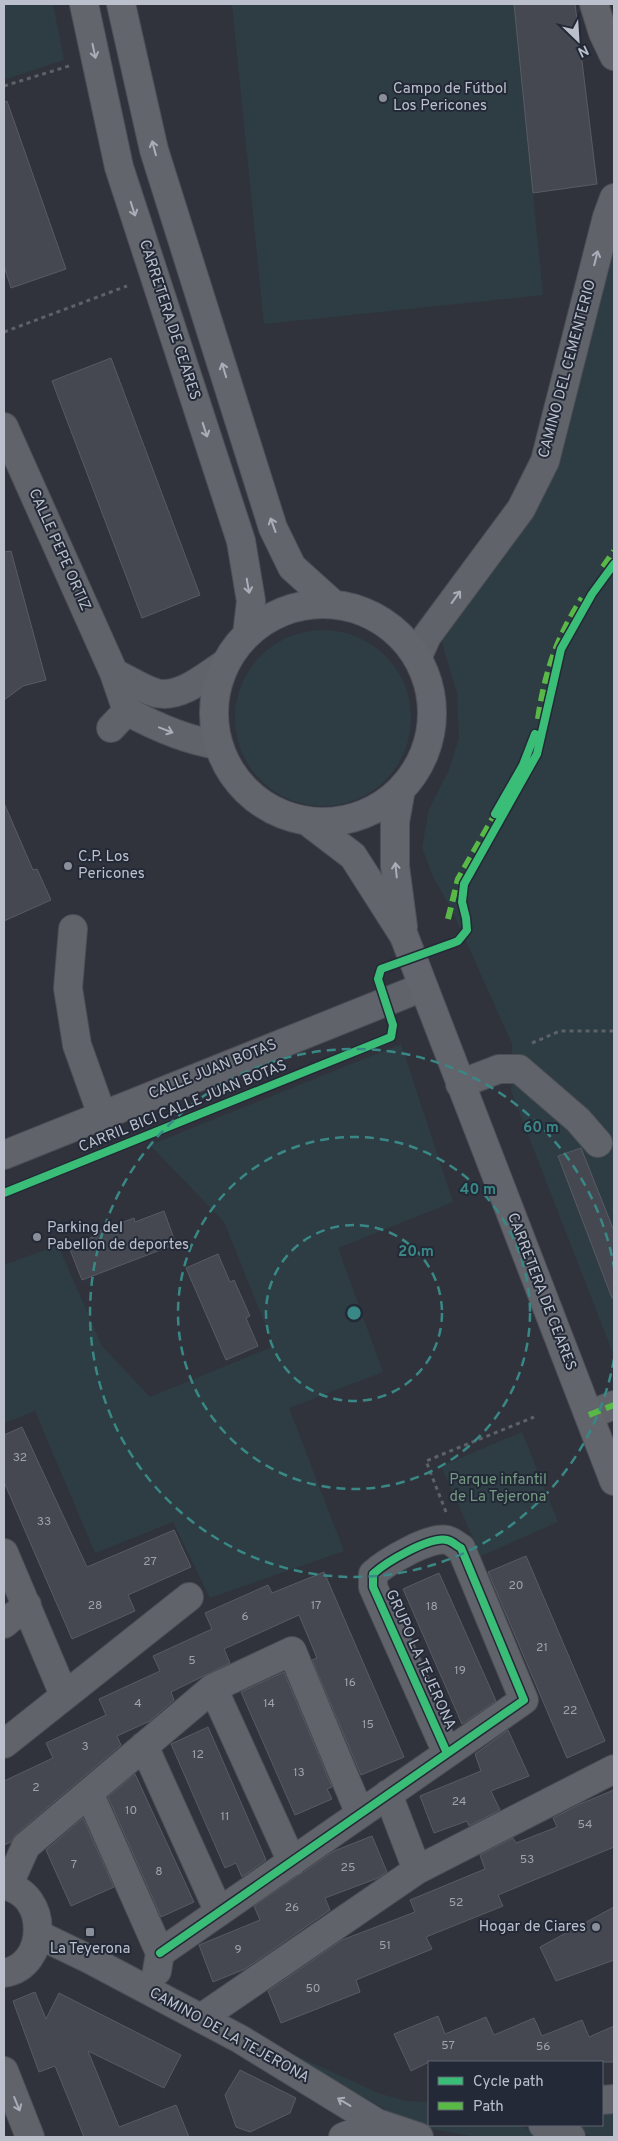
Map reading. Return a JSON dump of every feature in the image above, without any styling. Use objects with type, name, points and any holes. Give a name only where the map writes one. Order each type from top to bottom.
[{"type":"main road","name":"CARRETERA DE CEARES","points":[[84,4],[120,167],[241,541],[251,601],[247,634]]},
{"type":"main road","points":[[122,4],[154,150],[273,528],[292,567],[333,604]]},
{"type":"main road","points":[[333,604],[366,612],[423,646],[433,720],[426,752],[410,780],[386,803],[354,817],[311,824],[288,816],[257,800],[233,775],[218,744],[214,707],[216,689],[226,663],[247,634],[272,616],[287,610],[302,605],[333,604]]},
{"type":"main road","name":"CARRETERA DE CEARES","points":[[400,789],[395,822],[395,866],[404,936]]},
{"type":"main road","name":"CARRETERA DE CEARES","points":[[311,824],[353,856],[404,936],[614,1480]]},
{"type":"street","points":[[594,4],[603,33],[614,56]]},
{"type":"street","name":"CAMINO DEL CEMENTERIO","points":[[423,646],[521,509],[545,461],[607,217],[614,198]]},
{"type":"street","name":"CALLE PEPE ORTIZ","points":[[4,428],[114,672],[119,720],[151,724],[198,742],[218,744]]},
{"type":"street","points":[[114,672],[157,693],[172,692],[189,687],[226,663]]},
{"type":"street","points":[[72,929],[69,997],[77,1045],[102,1115]]},
{"type":"street","name":"CALLE JUAN BOTAS","points":[[4,1155],[423,987]]},
{"type":"street","points":[[460,1084],[499,1069],[519,1069],[578,1120],[598,1142]]},
{"type":"street","points":[[589,1415],[614,1405]]},
{"type":"street","name":"GRUPO LA TEJERONA","points":[[160,1953],[292,1862],[388,1794],[447,1754],[524,1700],[461,1548],[448,1540],[434,1540],[384,1564],[373,1574],[373,1587],[447,1754]]},
{"type":"street","points":[[4,1553],[64,1695]]},
{"type":"street","points":[[4,1744],[189,1597]]},
{"type":"street","points":[[4,1624],[27,1605]]},
{"type":"street","points":[[4,1973],[23,1964],[33,1951],[38,1935],[38,1919],[32,1905],[22,1894],[6,1886],[26,1846],[214,1688],[292,1651],[360,1814]]},
{"type":"street","points":[[214,1688],[292,1862]]},
{"type":"street","points":[[144,1746],[219,1912]]},
{"type":"street","points":[[200,2018],[417,1870],[614,1769]]},
{"type":"street","points":[[89,1793],[160,1953],[153,1992]]},
{"type":"street","points":[[388,1794],[417,1870]]},
{"type":"street","name":"CAMINO DE LA TEJERONA","points":[[38,1935],[153,1992],[240,2039],[377,2122],[419,2137]]},
{"type":"street","points":[[4,2071],[30,2137]]},
{"type":"street","points":[[343,2137],[377,2122]]},
{"type":"street","points":[[545,2126],[571,2137]]},
{"type":"path","points":[[4,86],[72,65]]},
{"type":"path","points":[[4,332],[131,284]]},
{"type":"path","points":[[524,1047],[560,1031],[614,1031]]},
{"type":"path","points":[[461,1548],[426,1461],[534,1417]]},
{"type":"green space","points":[[4,4],[53,4],[64,60],[4,80]]},
{"type":"green space","name":"Campo de Fútbol Los Pericones","points":[[232,4],[514,4],[543,295],[264,324]]},
{"type":"green space","points":[[614,227],[614,1356],[511,1091],[512,1044],[451,908],[434,879],[422,848],[429,809],[448,772],[459,738],[457,693],[442,643],[444,633],[532,515]]},
{"type":"green space","points":[[323,630],[340,632],[356,637],[379,650],[391,662],[407,693],[411,718],[409,735],[404,751],[391,774],[379,786],[348,802],[323,806],[306,804],[290,799],[267,786],[255,774],[239,743],[235,718],[237,701],[242,685],[255,662],[267,650],[298,634]]},
{"type":"green space","points":[[401,1044],[453,1202],[338,1248],[383,1372],[289,1408],[344,1551],[210,1598],[173,1522],[95,1553],[35,1411],[4,1423],[4,1265],[58,1245],[102,1346],[150,1397],[274,1346],[224,1222],[150,1145]]},
{"type":"green space","name":"Parque infantil de La Tejerona","points":[[522,1432],[558,1522],[481,1556],[441,1466]]},
{"type":"green space","points":[[272,2045],[381,2094],[406,2101],[428,2102],[428,2126],[521,2126],[544,2137],[477,2137],[432,2129],[404,2120]]},
{"type":"green space","points":[[603,2109],[614,2109],[614,2137],[592,2137],[570,2126],[603,2126]]},
{"type":"building","points":[[514,4],[575,4],[597,184],[533,193]]},
{"type":"building","points":[[7,101],[66,269],[11,288],[4,266],[4,102]]},
{"type":"building","points":[[111,358],[200,595],[142,618],[52,381]]},
{"type":"building","points":[[11,551],[46,680],[23,686],[4,700],[4,552]]},
{"type":"building","points":[[4,803],[33,870],[37,869],[51,900],[4,921]]},
{"type":"building","points":[[581,1148],[614,1231],[614,1298],[612,1298],[558,1156]]},
{"type":"building","points":[[164,1211],[176,1244],[82,1280],[69,1247],[97,1235],[96,1232],[134,1218],[135,1222]]},
{"type":"building","points":[[218,1254],[230,1282],[234,1280],[250,1316],[246,1318],[258,1346],[226,1360],[186,1268]]},
{"type":"building","points":[[22,1427],[87,1567],[174,1530],[191,1567],[128,1595],[135,1611],[72,1639],[4,1482],[4,1435]]},
{"type":"building","points":[[526,1556],[605,1741],[567,1758],[488,1572]]},
{"type":"building","points":[[324,1572],[404,1757],[361,1775],[312,1660],[317,1658],[299,1615],[224,1649],[230,1663],[171,1692],[174,1700],[150,1721],[117,1736],[121,1745],[16,1834],[11,1842],[4,1845],[4,1781],[53,1758],[46,1743],[106,1715],[99,1699],[160,1671],[153,1656],[212,1629],[205,1613],[268,1585],[272,1593]]},
{"type":"building","points":[[439,1573],[496,1701],[462,1724],[403,1589]]},
{"type":"building","points":[[284,1672],[332,1787],[327,1789],[332,1799],[295,1815],[241,1692]]},
{"type":"building","points":[[208,1727],[266,1860],[242,1877],[236,1863],[225,1868],[171,1744]]},
{"type":"building","points":[[508,1730],[529,1776],[491,1791],[500,1810],[469,1826],[467,1821],[434,1833],[420,1796],[481,1771],[475,1754]]},
{"type":"building","points":[[135,1774],[194,1902],[161,1917],[108,1797]]},
{"type":"building","points":[[614,1790],[614,1847],[498,1895],[503,1906],[426,1937],[432,1949],[356,1980],[360,1992],[281,2023],[268,1991],[342,1940],[415,1912],[410,1900],[485,1869],[480,1855],[513,1838],[516,1843],[557,1827],[553,1818]]},
{"type":"building","points":[[83,1818],[114,1887],[71,1906],[46,1850]]},
{"type":"building","points":[[372,1836],[387,1872],[378,1878],[325,1898],[330,1910],[245,1969],[213,1982],[199,1945],[260,1920],[254,1906],[334,1851]]},
{"type":"building","name":"Hogar de Ciares","points":[[614,1907],[614,1960],[556,1981],[540,1947]]},
{"type":"building","points":[[35,1992],[46,2019],[59,1993],[181,2055],[164,2088],[88,2051],[119,2127],[176,2105],[189,2137],[84,2137],[55,2066],[39,2072],[13,2001]]},
{"type":"building","points":[[438,2016],[445,2034],[486,2017],[494,2035],[534,2018],[542,2036],[582,2020],[589,2037],[614,2026],[614,2062],[428,2061],[411,2071],[394,2034]]},
{"type":"building","points":[[240,2070],[296,2098],[290,2113],[250,2132],[236,2127],[225,2095]]},
{"type":"marked path","points":[[603,567],[614,551]]},
{"type":"marked path","points":[[538,719],[544,686],[558,642],[582,598]]},
{"type":"marked path","points":[[448,919],[458,879],[494,816]]},
{"type":"marked path","points":[[589,1415],[614,1405]]},
{"type":"cycle path","name":"CARRIL BICI CALLE JUAN BOTAS","points":[[4,1193],[391,1037],[393,1025],[378,979],[381,969],[458,941],[467,930],[462,902],[464,884],[537,754],[561,649],[592,594],[614,564]]},
{"type":"cycle path","points":[[495,814],[523,765],[535,734]]},
{"type":"cycle path","points":[[160,1953],[524,1700],[461,1548],[447,1540],[439,1540],[408,1551],[379,1569],[373,1574],[373,1587],[447,1753]]},
{"type":"place","name":"Campo de Fútbol Los Pericones","points":[[383,98]]},
{"type":"place","name":"C.P. Los Pericones","points":[[68,866]]},
{"type":"place","name":"Parking del Pabellon de deportes","points":[[37,1237]]},
{"type":"place","name":"Hogar de Ciares","points":[[596,1927]]},
{"type":"place","name":"La Teyerona","points":[[90,1932]]}]
